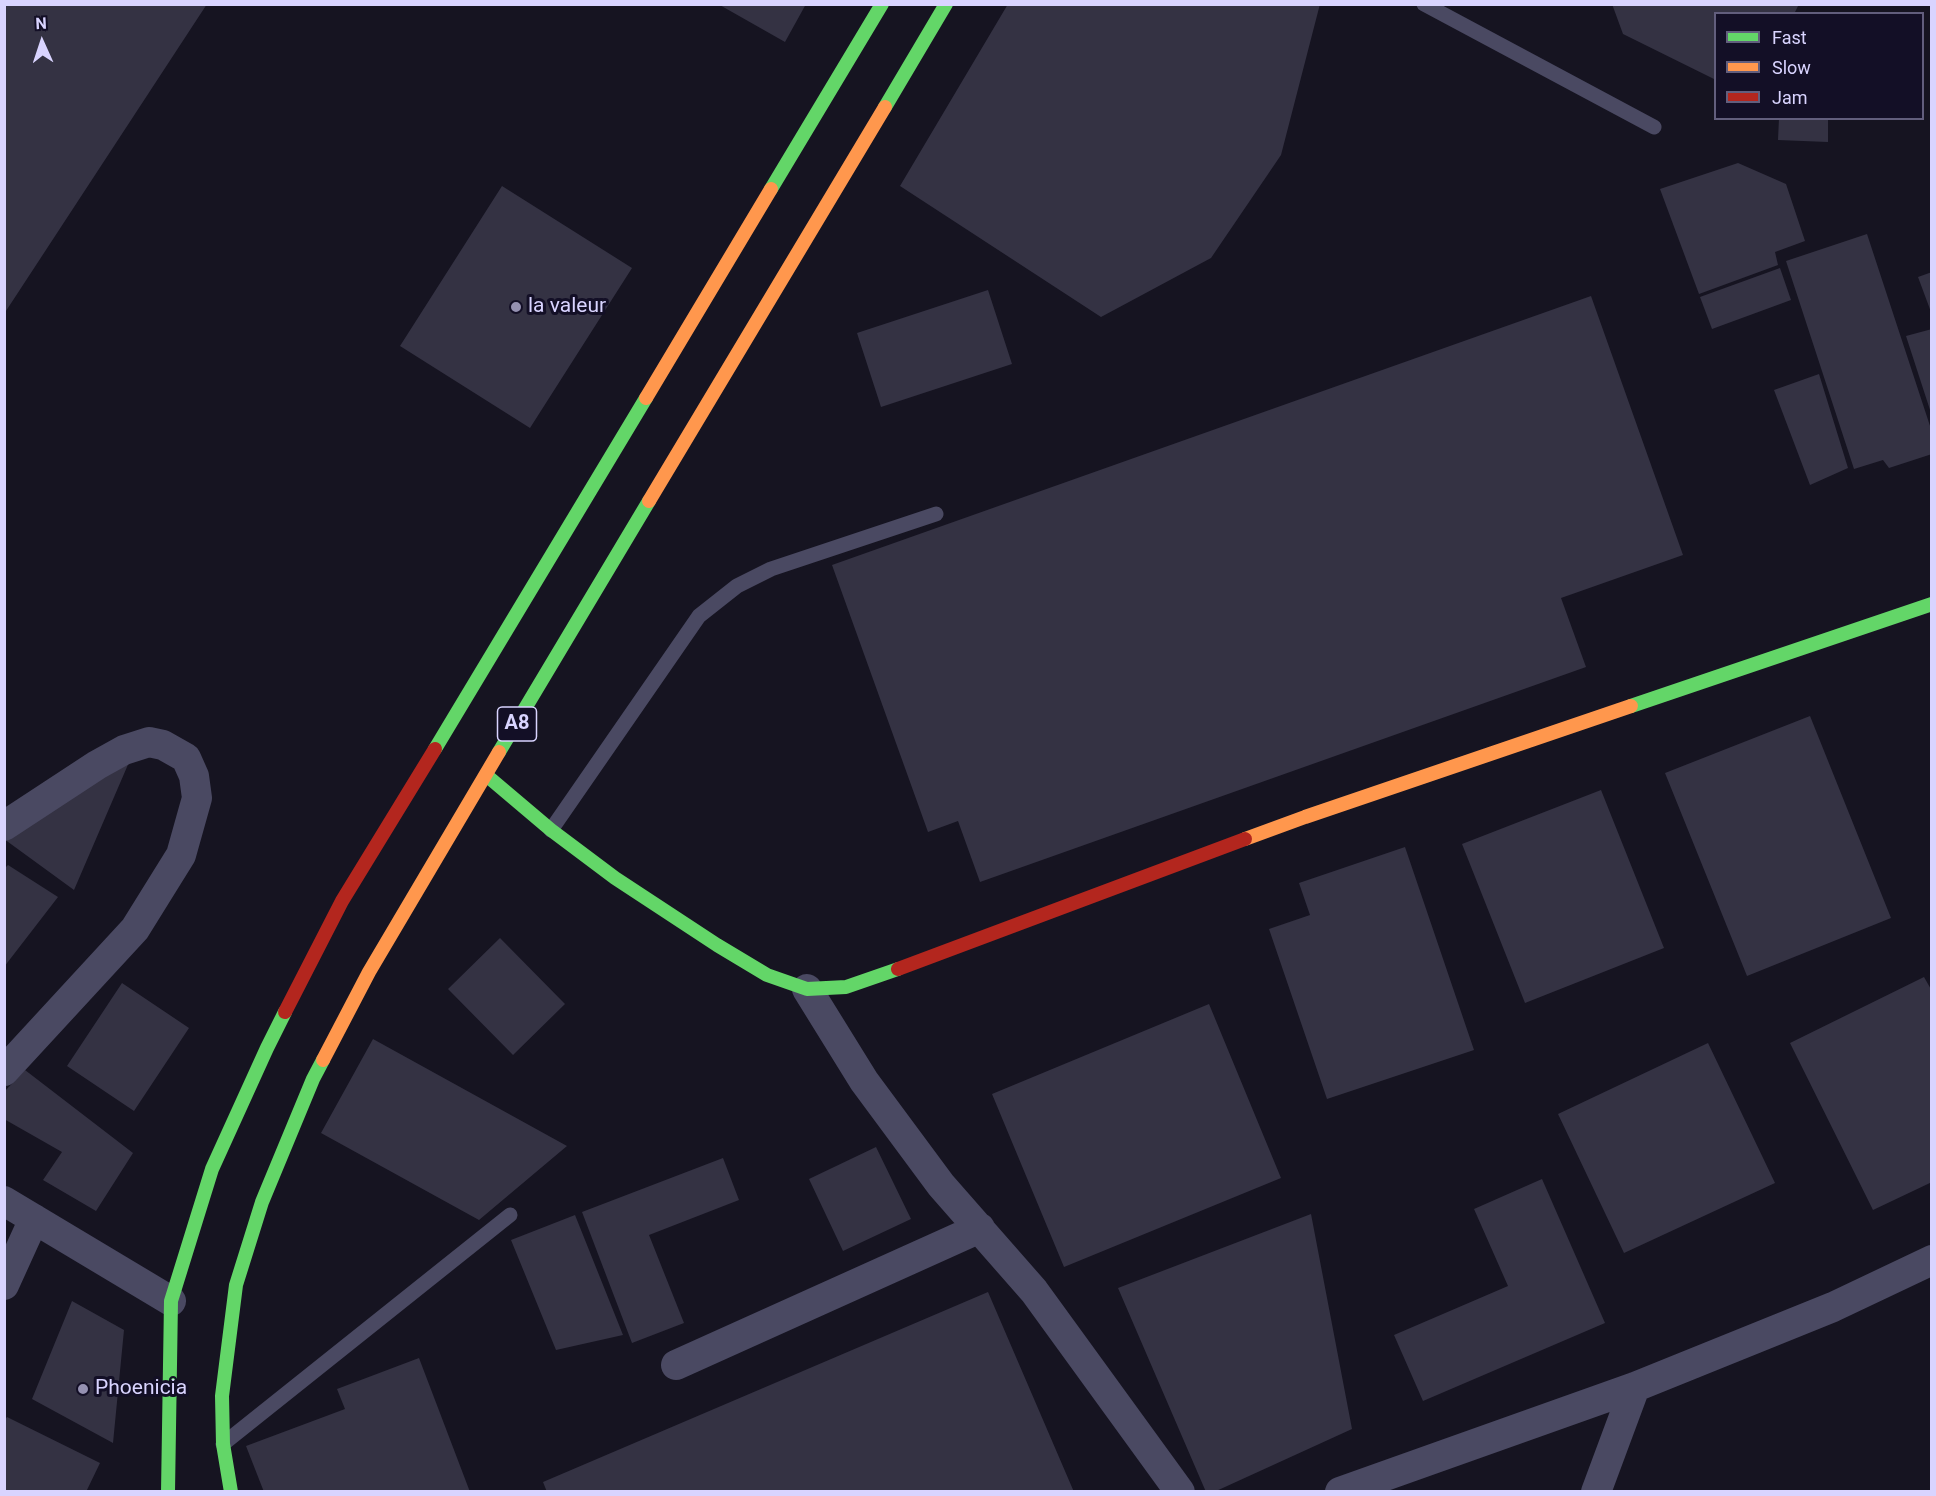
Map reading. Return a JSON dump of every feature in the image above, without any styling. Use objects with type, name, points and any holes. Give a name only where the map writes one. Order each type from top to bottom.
[{"type":"main road","name":"A8","points":[[168,1491],[171,1301],[212,1169],[267,1048],[342,901],[477,681],[882,4]]},
{"type":"main road","name":"A8","points":[[231,1491],[223,1444],[222,1396],[236,1285],[262,1202],[313,1079],[369,972],[946,4]]},
{"type":"main road","points":[[486,775],[551,830],[615,878],[767,975],[807,989],[846,987],[1305,817],[1932,604]]},
{"type":"street","points":[[4,826],[106,760],[124,750],[149,742],[163,745],[186,758],[194,776],[197,798],[181,855],[135,929],[4,1071]]},
{"type":"street","points":[[807,989],[864,1081],[941,1185],[1034,1291],[1180,1491]]},
{"type":"street","points":[[4,1201],[171,1301]]},
{"type":"street","points":[[4,1285],[34,1219]]},
{"type":"street","points":[[676,1365],[980,1228]]},
{"type":"street","points":[[1340,1491],[1635,1387],[1833,1307],[1932,1260]]},
{"type":"street","points":[[1596,1491],[1635,1387]]},
{"type":"lane","points":[[1424,4],[1654,127]]},
{"type":"lane","points":[[551,830],[699,616],[737,586],[771,569],[936,514]]},
{"type":"lane","points":[[223,1444],[510,1215]]},
{"type":"building","points":[[4,4],[207,4],[4,314]]},
{"type":"building","points":[[718,4],[806,4],[785,42]]},
{"type":"building","points":[[1008,4],[1320,4],[1281,155],[1211,258],[1101,317],[900,186]]},
{"type":"building","points":[[1612,4],[1799,4],[1795,12],[1714,12],[1714,79],[1623,34]]},
{"type":"building","points":[[1779,120],[1828,120],[1828,142],[1778,140]]},
{"type":"building","points":[[1738,163],[1786,184],[1805,241],[1775,252],[1778,265],[1699,294],[1660,189]]},
{"type":"building","name":"la valeur","points":[[502,186],[632,268],[530,428],[400,346]]},
{"type":"building","points":[[1867,234],[1932,432],[1932,454],[1889,468],[1883,460],[1854,469],[1786,261]]},
{"type":"building","points":[[1780,268],[1791,300],[1712,329],[1700,297]]},
{"type":"building","points":[[1932,272],[1932,312],[1931,312],[1918,277]]},
{"type":"building","points":[[988,290],[1012,364],[881,407],[857,333]]},
{"type":"building","points":[[1591,296],[1683,555],[1561,598],[1586,667],[980,882],[958,821],[928,832],[832,565]]},
{"type":"building","points":[[1932,329],[1932,413],[1931,413],[1906,336]]},
{"type":"building","points":[[1819,374],[1848,468],[1810,485],[1774,390]]},
{"type":"building","points":[[1810,716],[1891,918],[1747,976],[1665,773]]},
{"type":"building","points":[[133,753],[74,890],[4,839]]},
{"type":"building","points":[[1601,790],[1664,948],[1525,1003],[1462,844]]},
{"type":"building","points":[[1405,847],[1474,1050],[1327,1099],[1269,929],[1310,915],[1299,883]]},
{"type":"building","points":[[8,865],[58,897],[4,967],[4,869]]},
{"type":"building","points":[[500,938],[565,1004],[513,1055],[448,989]]},
{"type":"building","points":[[1924,977],[1932,991],[1932,1182],[1873,1210],[1790,1043]]},
{"type":"building","points":[[122,983],[189,1028],[134,1111],[67,1066]]},
{"type":"building","points":[[1209,1004],[1281,1178],[1064,1267],[992,1094]]},
{"type":"building","points":[[373,1039],[567,1146],[479,1220],[321,1133]]},
{"type":"building","points":[[1708,1043],[1775,1183],[1624,1253],[1558,1114]]},
{"type":"building","points":[[25,1070],[133,1153],[96,1211],[43,1180],[62,1152],[4,1119],[4,1092]]},
{"type":"building","points":[[876,1147],[911,1219],[843,1251],[809,1179]]},
{"type":"building","points":[[723,1158],[739,1200],[649,1235],[684,1323],[632,1343],[582,1212]]},
{"type":"building","points":[[1542,1179],[1605,1323],[1423,1401],[1394,1335],[1508,1286],[1474,1209]]},
{"type":"building","points":[[1311,1214],[1352,1429],[1214,1492],[1206,1492],[1118,1288]]},
{"type":"building","points":[[575,1215],[623,1335],[556,1350],[511,1240]]},
{"type":"building","points":[[988,1292],[1074,1492],[547,1492],[543,1482]]},
{"type":"building","points":[[72,1301],[124,1330],[113,1443],[32,1399]]},
{"type":"building","points":[[419,1358],[470,1492],[264,1492],[246,1446],[345,1409],[337,1389]]},
{"type":"building","points":[[7,1417],[100,1463],[86,1492],[4,1492],[4,1421]]},
{"type":"traffic: fast","points":[[771,189],[882,4]]},
{"type":"traffic: fast","points":[[885,107],[946,4]]},
{"type":"traffic: fast","points":[[435,749],[646,398]]},
{"type":"traffic: fast","points":[[499,752],[649,501]]},
{"type":"traffic: fast","points":[[1631,706],[1932,604]]},
{"type":"traffic: fast","points":[[486,775],[551,830],[615,878],[767,975],[807,989],[846,987],[898,969]]},
{"type":"traffic: fast","points":[[168,1492],[171,1301],[212,1169],[285,1012]]},
{"type":"traffic: fast","points":[[231,1492],[223,1444],[222,1396],[236,1285],[262,1202],[323,1060]]},
{"type":"traffic: slow","points":[[649,501],[885,107]]},
{"type":"traffic: slow","points":[[646,398],[771,189]]},
{"type":"traffic: slow","points":[[1245,839],[1631,706]]},
{"type":"traffic: slow","points":[[323,1060],[369,972],[499,752]]},
{"type":"traffic: jam","points":[[285,1012],[342,901],[435,749]]},
{"type":"traffic: jam","points":[[898,969],[1245,839]]},
{"type":"place","name":"la valeur","points":[[516,307]]},
{"type":"place","name":"Phoenicia","points":[[83,1389]]}]
